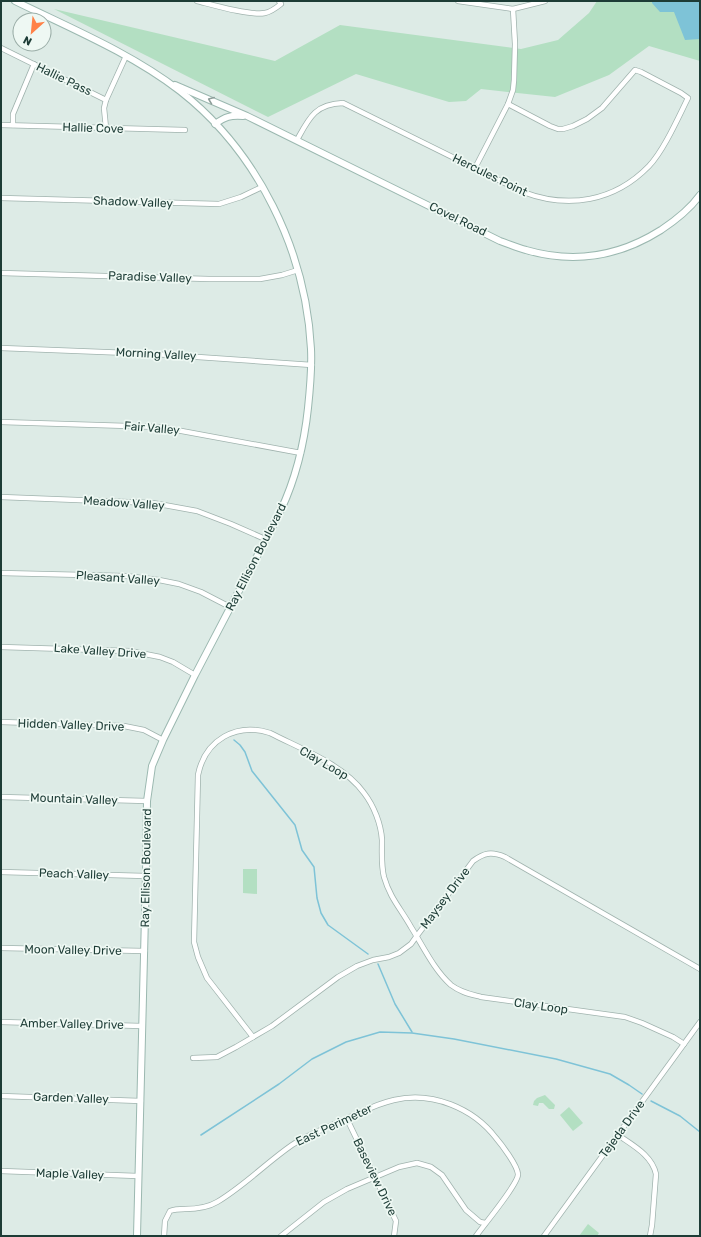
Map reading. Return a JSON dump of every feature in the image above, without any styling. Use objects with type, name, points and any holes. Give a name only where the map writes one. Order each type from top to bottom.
[{"type":"street","name":"Ray Ellison Boulevard","points":[[15,1],[126,56],[164,80],[190,99],[215,124],[245,161],[274,207],[288,239],[298,270],[308,313],[312,365],[307,420],[301,453],[284,503],[195,674],[152,766],[147,801],[145,951],[137,1236]]},
{"type":"street","points":[[197,1],[251,13],[271,11],[280,3]]},
{"type":"street","points":[[458,1],[513,9],[545,1]]},
{"type":"street","points":[[476,168],[508,104],[514,80],[513,9]]},
{"type":"street","name":"Hallie Pass","points":[[1,48],[106,100]]},
{"type":"street","points":[[106,128],[104,108],[106,100],[126,56]]},
{"type":"street","points":[[13,125],[13,114],[34,64]]},
{"type":"street","name":"Hercules Point","points":[[297,140],[314,113],[323,106],[331,103],[343,103],[522,192],[546,199],[573,202],[620,189],[649,166],[664,144],[688,98],[682,92],[635,70],[602,108],[587,119],[563,129],[550,126],[508,104]]},
{"type":"street","points":[[164,80],[247,116]]},
{"type":"street","name":"Covel Road","points":[[215,124],[233,115],[247,116],[500,241],[526,250],[554,256],[599,256],[633,246],[647,239],[673,222],[684,213],[700,195]]},
{"type":"street","name":"Hallie Cove","points":[[1,125],[186,130]]},
{"type":"street","name":"Shadow Valley","points":[[1,198],[215,204],[233,201],[262,187]]},
{"type":"street","name":"Paradise Valley","points":[[1,272],[209,279],[260,279],[276,277],[298,270]]},
{"type":"street","name":"Morning Valley","points":[[1,348],[154,354],[312,365]]},
{"type":"street","name":"Fair Valley","points":[[1,422],[160,427],[301,453]]},
{"type":"street","name":"Meadow Valley","points":[[1,497],[153,503],[197,511],[265,539]]},
{"type":"street","name":"Pleasant Valley","points":[[1,573],[126,576],[159,580],[189,587],[230,607]]},
{"type":"street","name":"Lake Valley Drive","points":[[1,647],[130,651],[160,657],[195,674]]},
{"type":"street","name":"Hidden Valley Drive","points":[[1,722],[124,726],[139,728],[163,740]]},
{"type":"street","name":"Clay Loop","points":[[253,1037],[207,978],[198,957],[194,942],[198,775],[206,753],[211,747],[226,735],[242,730],[263,731],[270,733],[335,766],[358,785],[370,802],[378,818],[382,839],[382,867],[391,895],[436,968],[451,985],[462,992],[481,997],[625,1018],[642,1023],[673,1037],[684,1044]]},
{"type":"street","name":"Mountain Valley","points":[[1,797],[147,801]]},
{"type":"street","name":"Maysey Drive","points":[[193,1058],[217,1057],[272,1026],[338,977],[357,966],[399,953],[410,944],[473,861],[483,854],[494,853],[516,863],[700,968]]},
{"type":"street","name":"Peach Valley","points":[[1,872],[146,876]]},
{"type":"street","name":"Moon Valley Drive","points":[[1,948],[145,951]]},
{"type":"street","name":"Amber Valley Drive","points":[[1,1022],[142,1026]]},
{"type":"street","name":"Tejeda Drive","points":[[544,1236],[700,1022]]},
{"type":"street","name":"Garden Valley","points":[[1,1096],[141,1101]]},
{"type":"street","name":"East Perimeter","points":[[164,1236],[165,1221],[170,1211],[174,1209],[198,1209],[216,1203],[299,1140],[395,1099],[427,1098],[463,1109],[489,1129],[500,1142],[518,1172],[518,1176],[485,1223]]},
{"type":"street","name":"Baseview Drive","points":[[347,1119],[396,1221],[394,1236]]},
{"type":"street","points":[[618,1135],[647,1157],[654,1167],[656,1174],[650,1236]]},
{"type":"street","points":[[281,1236],[324,1202],[346,1189],[408,1164],[417,1163],[425,1164],[442,1174],[466,1210],[480,1222],[485,1223],[476,1236]]},
{"type":"street","name":"Maple Valley","points":[[1,1171],[138,1176]]},
{"type":"green space","points":[[597,1],[700,1],[700,61],[649,46],[609,75],[555,97],[481,89],[466,101],[449,102],[356,74],[268,117],[54,9],[275,61],[340,25],[521,49],[558,40],[589,13]]},
{"type":"green space","points":[[243,869],[257,869],[257,894],[243,893]]},
{"type":"green space","points":[[545,1095],[555,1105],[554,1109],[549,1109],[543,1103],[539,1103],[538,1106],[533,1105],[537,1098]]},
{"type":"green space","points":[[569,1107],[583,1123],[573,1131],[560,1115]]},
{"type":"green space","points":[[588,1224],[599,1233],[597,1236],[579,1236]]},
{"type":"water","points":[[652,1],[700,1],[700,39],[685,40],[674,12],[660,12]]},
{"type":"waterway","points":[[234,740],[245,752],[252,771],[295,825],[302,850],[314,867],[317,898],[321,913],[328,925],[368,954]]},
{"type":"waterway","points":[[378,964],[395,1004],[412,1032]]},
{"type":"waterway","points":[[201,1135],[279,1084],[312,1059],[346,1042],[380,1032],[412,1033],[454,1039],[556,1059],[610,1074],[642,1094]]},
{"type":"waterway","points":[[651,1101],[680,1116],[700,1132]]}]
